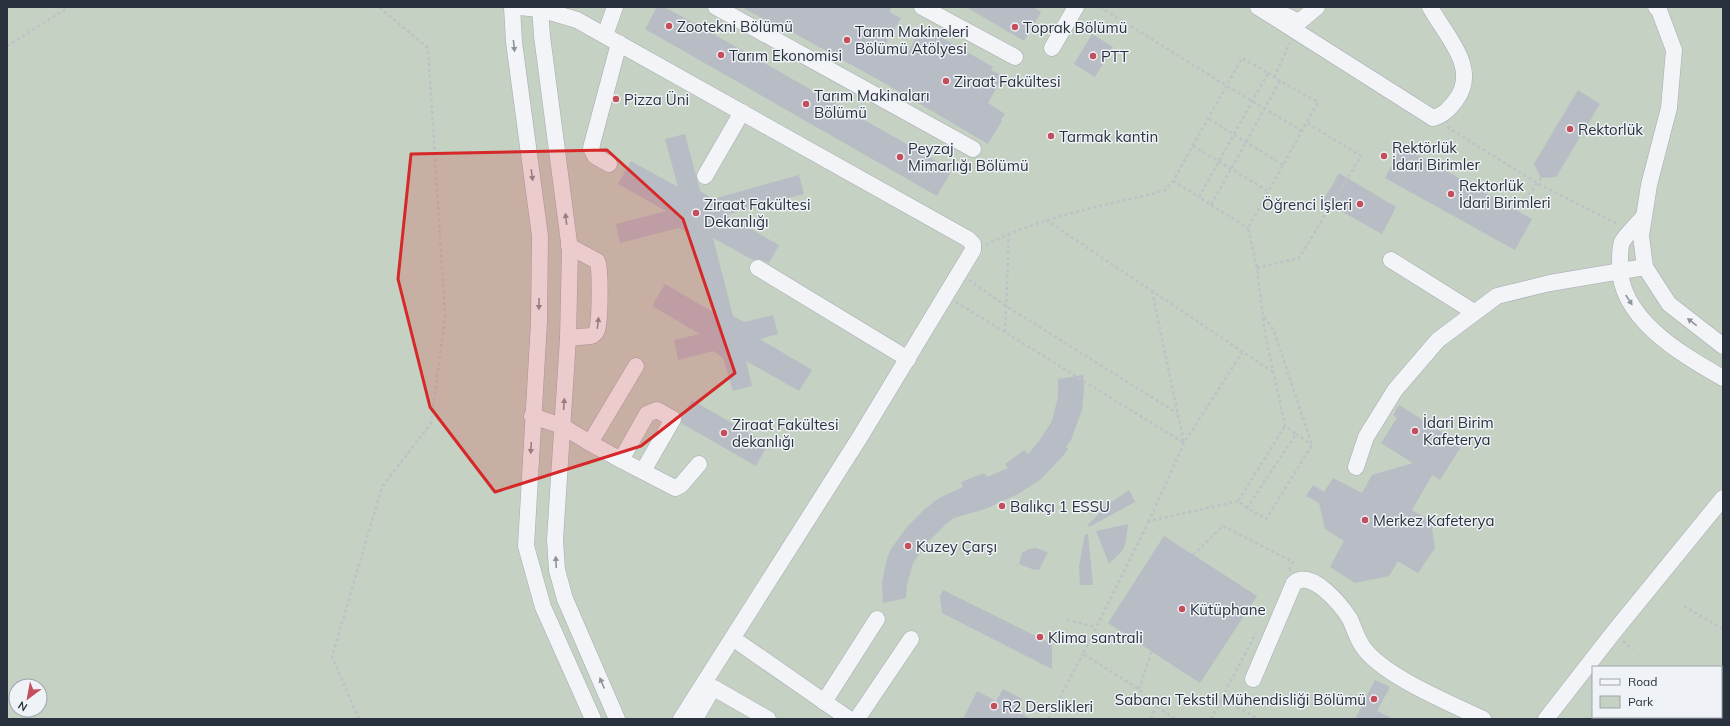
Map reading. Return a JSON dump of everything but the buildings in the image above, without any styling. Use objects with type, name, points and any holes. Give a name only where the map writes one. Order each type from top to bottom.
[{"type":"street","points":[[512,7],[514,42],[540,236],[539,322],[532,416],[526,546],[544,607],[593,719]]},
{"type":"street","points":[[519,7],[540,8],[577,20],[968,239],[973,244],[974,250],[908,359],[681,719]]},
{"type":"street","points":[[609,164],[595,156],[590,148],[612,39],[615,7]]},
{"type":"street","points":[[716,7],[972,149]]},
{"type":"street","points":[[922,7],[1015,57]]},
{"type":"street","points":[[1052,48],[1076,7]]},
{"type":"street","points":[[1258,7],[1433,118],[1443,115],[1459,95],[1465,80],[1465,67],[1456,48],[1430,7]]},
{"type":"street","points":[[1268,7],[1299,22],[1317,7]]},
{"type":"street","points":[[1656,7],[1659,10],[1674,50],[1668,108],[1649,185],[1641,236],[1645,267],[1669,304],[1723,346]]},
{"type":"street","points":[[540,8],[542,36],[569,246],[568,338],[555,540],[557,570],[565,599],[617,719]]},
{"type":"street","points":[[705,176],[742,112]]},
{"type":"street","points":[[1644,215],[1621,243],[1619,272],[1626,295],[1646,326],[1703,367],[1723,378]]},
{"type":"street","points":[[568,338],[591,336],[598,329],[600,276],[600,265],[597,262],[569,246]]},
{"type":"street","points":[[1392,260],[1474,312]]},
{"type":"street","points":[[1356,467],[1366,437],[1395,390],[1438,340],[1497,296],[1550,283],[1645,267]]},
{"type":"street","points":[[758,268],[908,359]]},
{"type":"street","points":[[695,719],[952,299]]},
{"type":"street","points":[[590,443],[636,366]]},
{"type":"street","points":[[621,460],[648,414],[657,410],[673,419],[643,471]]},
{"type":"street","points":[[532,416],[562,426],[590,443],[675,488],[681,485],[699,464]]},
{"type":"street","points":[[1546,719],[1637,603],[1723,498]]},
{"type":"street","points":[[1253,679],[1294,583],[1302,579],[1311,580],[1325,590],[1343,610],[1363,646],[1388,671],[1483,719]]},
{"type":"street","points":[[824,702],[877,619]]},
{"type":"street","points":[[857,719],[911,639]]},
{"type":"street","points":[[741,644],[824,702],[841,717]]},
{"type":"street","points":[[714,688],[768,719]]},
{"type":"path","points":[[7,46],[69,7]]},
{"type":"path","points":[[359,719],[332,657],[382,487],[431,423],[446,316],[428,48],[379,7]]},
{"type":"path","points":[[1100,7],[1226,86],[1302,131]]},
{"type":"path","points":[[1274,77],[1296,32]]},
{"type":"path","points":[[984,246],[1009,233],[1046,220],[1164,191],[1173,182],[1242,58],[1318,102],[1248,228],[1257,268],[1262,313],[1273,372],[1286,426],[1312,445]]},
{"type":"path","points":[[1199,197],[1268,73]]},
{"type":"path","points":[[1211,205],[1280,81]]},
{"type":"path","points":[[1433,118],[1537,183],[1631,232]]},
{"type":"path","points":[[1209,119],[1284,165]]},
{"type":"path","points":[[1257,268],[1299,258],[1361,156],[1306,123]]},
{"type":"path","points":[[1193,146],[1268,191]]},
{"type":"path","points":[[1518,210],[1541,178]]},
{"type":"path","points":[[1173,182],[1248,228]]},
{"type":"path","points":[[1046,220],[1273,372]]},
{"type":"path","points":[[1005,332],[1009,233]]},
{"type":"path","points":[[966,277],[1006,306],[1178,414]]},
{"type":"path","points":[[1152,291],[1184,443]]},
{"type":"path","points":[[952,299],[1184,443]]},
{"type":"path","points":[[1262,313],[1274,331],[1312,445]]},
{"type":"path","points":[[1048,719],[1083,654],[1149,521],[1184,443],[1242,351]]},
{"type":"path","points":[[1149,521],[1238,501],[1286,426]]},
{"type":"path","points":[[1247,508],[1296,434]]},
{"type":"path","points":[[1238,501],[1266,519],[1312,445]]},
{"type":"path","points":[[1193,555],[1223,526],[1293,562],[1286,576]]},
{"type":"path","points":[[1684,606],[1723,629]]},
{"type":"path","points":[[1067,620],[1096,627]]},
{"type":"path","points":[[1211,719],[1257,630]]},
{"type":"path","points":[[1139,689],[1152,651]]},
{"type":"path","points":[[1083,654],[1139,689],[1156,706],[1175,719]]},
{"type":"path","points":[[1221,698],[1259,719]]},
{"type":"path","points":[[1151,719],[1156,706]]},
{"type":"highlighted area","points":[[607,150],[683,219],[735,373],[641,446],[495,492],[430,407],[398,279],[411,154]]},
{"type":"green space","points":[[7,7],[1723,7],[1723,719],[7,719]]},
{"type":"place","name":"Zootekni Bölümü","points":[[669,26]]},
{"type":"place","name":"Toprak Bölümü","points":[[1015,27]]},
{"type":"place","name":"Tarım Makineleri Bölümü Atölyesi","points":[[847,40]]},
{"type":"place","name":"Tarım Ekonomisi","points":[[721,55]]},
{"type":"place","name":"PTT","points":[[1093,56]]},
{"type":"place","name":"Ziraat Fakültesi","points":[[946,81]]},
{"type":"place","name":"Pizza Üni","points":[[616,99]]},
{"type":"place","name":"Tarım Makinaları Bölümü","points":[[806,104]]},
{"type":"place","name":"Rektorlük","points":[[1570,129]]},
{"type":"place","name":"Tarmak kantin","points":[[1051,136]]},
{"type":"place","name":"Rektörlük İdari Birimler","points":[[1384,156]]},
{"type":"place","name":"Peyzaj Mimarlığı Bölümü","points":[[900,157]]},
{"type":"place","name":"Rektorlük İdari Birimleri","points":[[1451,194]]},
{"type":"place","name":"Öğrenci İşleri","points":[[1360,204]]},
{"type":"place","name":"Ziraat Fakültesi Dekanlığı","points":[[696,213]]},
{"type":"place","name":"İdari Birim Kafeterya","points":[[1415,431]]},
{"type":"place","name":"Ziraat Fakültesi dekanlığı","points":[[724,433]]},
{"type":"place","name":"Balıkçı 1 ESSU","points":[[1002,506]]},
{"type":"place","name":"Merkez Kafeterya","points":[[1365,520]]},
{"type":"place","name":"Kuzey Çarşı","points":[[908,546]]},
{"type":"place","name":"Kütüphane","points":[[1182,609]]},
{"type":"place","name":"Klima santrali","points":[[1040,637]]},
{"type":"place","name":"Sabancı Tekstil Mühendisliği Bölümü","points":[[1374,699]]},
{"type":"place","name":"R2 Derslikleri","points":[[994,706]]}]
